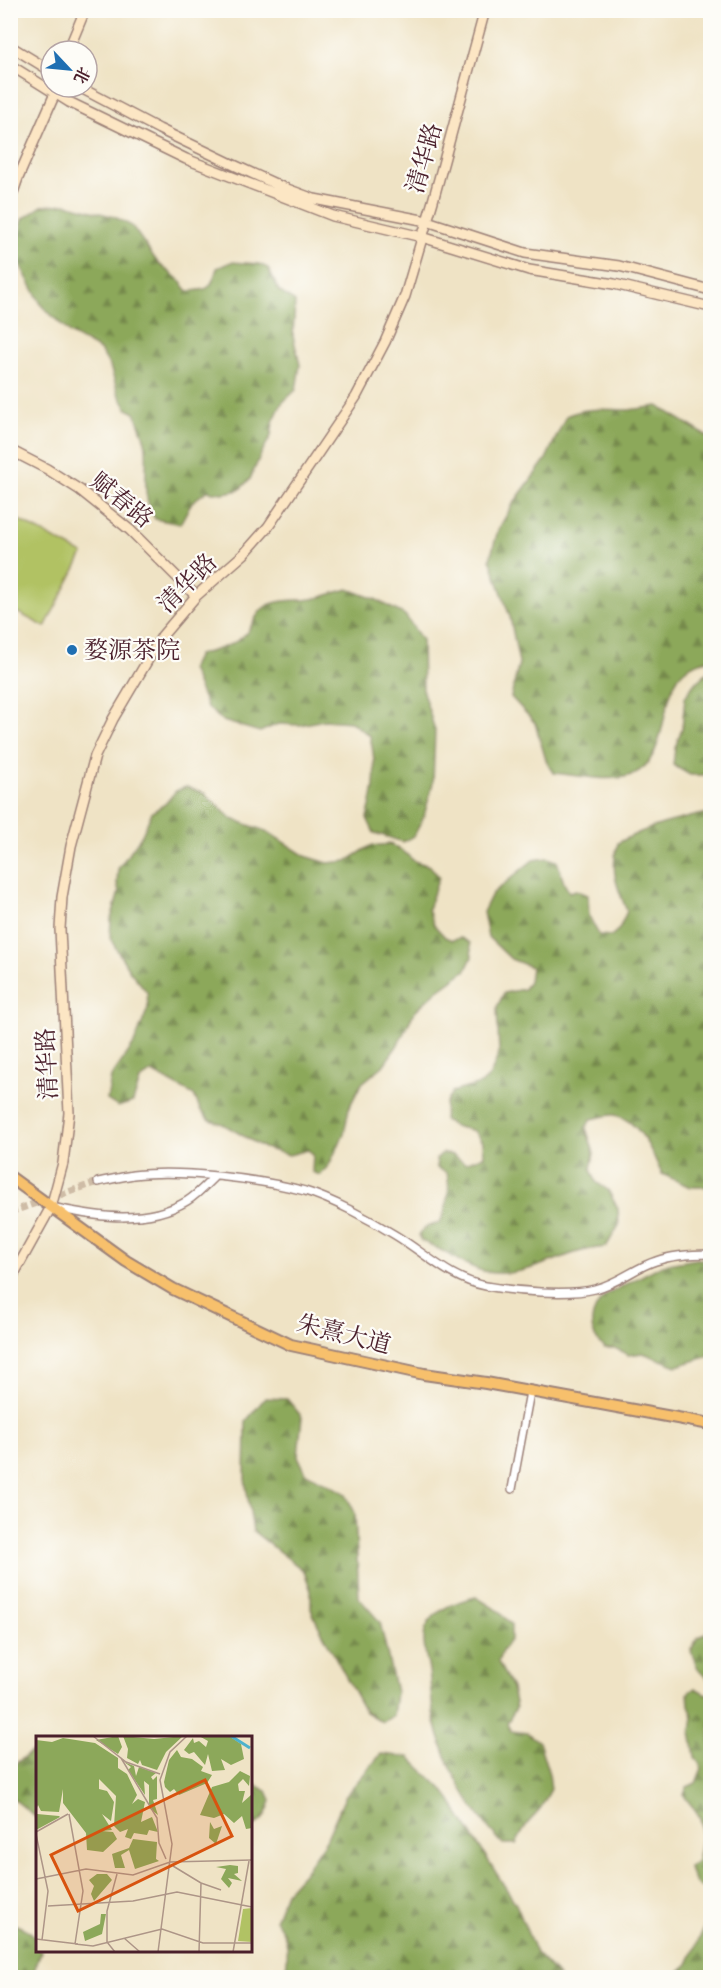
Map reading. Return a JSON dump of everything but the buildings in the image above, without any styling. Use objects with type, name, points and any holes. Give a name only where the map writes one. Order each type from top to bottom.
[{"type":"main road","points":[[73,39],[85,10]]},
{"type":"main road","name":"清华路","points":[[10,1281],[51,1207],[63,1163],[69,1113],[60,929],[62,897],[71,846],[95,756],[113,719],[162,636],[196,596],[236,561],[268,527],[356,397],[385,342],[405,296],[485,10]]},
{"type":"main road","points":[[10,46],[39,64]]},
{"type":"main road","points":[[10,65],[39,80]]},
{"type":"main road","points":[[99,98],[159,129],[282,187],[315,199],[427,221],[525,253],[619,266],[711,290]]},
{"type":"main road","points":[[10,201],[53,99]]},
{"type":"main road","points":[[72,99],[113,124],[186,159],[333,216],[422,237],[529,270],[614,284],[711,307]]},
{"type":"main road","name":"赋春路","points":[[10,450],[47,469],[80,490],[130,530],[196,596]]},
{"type":"main road","name":"朱熹大道","points":[[10,1177],[126,1261],[173,1289],[291,1345],[424,1374],[711,1424]]},
{"type":"street","points":[[98,1182],[134,1175],[182,1174],[244,1179],[306,1191],[395,1234],[457,1277],[487,1286],[571,1292],[594,1289],[619,1281],[655,1261],[695,1254],[711,1254]]},
{"type":"street","points":[[51,1207],[98,1217],[112,1218],[148,1214],[189,1201],[214,1177]]},
{"type":"street","points":[[512,1489],[530,1392]]},
{"type":"green space","points":[[66,204],[115,217],[132,226],[158,263],[178,279],[188,291],[208,287],[217,268],[231,262],[259,264],[268,268],[279,291],[295,302],[293,336],[300,365],[296,390],[282,403],[273,422],[271,436],[250,479],[239,490],[223,493],[207,491],[192,502],[180,524],[155,519],[150,510],[146,493],[145,441],[135,413],[127,409],[118,393],[110,366],[100,350],[71,334],[42,306],[17,259],[15,248],[23,219],[42,206]]},
{"type":"green space","points":[[658,406],[710,438],[710,659],[689,667],[679,676],[668,701],[657,745],[643,768],[631,775],[613,778],[553,773],[546,760],[535,723],[511,697],[519,663],[510,617],[490,559],[498,530],[513,504],[546,459],[566,416],[589,410],[629,410]]},
{"type":"green space","points":[[11,516],[83,554],[45,627],[11,609]]},
{"type":"green space","points":[[348,589],[375,599],[405,615],[422,640],[423,692],[435,730],[433,783],[424,816],[414,836],[403,842],[374,833],[367,818],[374,777],[374,758],[370,736],[351,722],[324,720],[300,725],[278,724],[260,732],[223,721],[207,707],[191,669],[198,655],[226,646],[241,638],[265,607],[281,601],[307,600]]},
{"type":"green space","points":[[710,670],[710,775],[690,775],[673,765],[675,748],[682,728],[685,697],[694,684]]},
{"type":"green space","points":[[186,787],[204,793],[232,819],[268,832],[305,856],[328,863],[347,861],[370,846],[390,844],[403,851],[414,861],[430,866],[439,877],[428,909],[434,925],[445,937],[452,940],[461,938],[470,943],[472,957],[466,970],[437,991],[415,1011],[397,1046],[383,1066],[361,1084],[349,1108],[344,1134],[329,1165],[320,1175],[312,1172],[313,1154],[308,1150],[289,1155],[264,1148],[223,1124],[208,1119],[200,1109],[194,1095],[152,1072],[140,1080],[133,1102],[118,1107],[107,1100],[111,1077],[134,1044],[148,1008],[147,992],[129,970],[110,938],[111,919],[119,892],[118,869],[142,835],[152,812],[165,804],[176,791]]},
{"type":"green space","points":[[710,813],[710,1187],[690,1187],[662,1174],[639,1131],[624,1118],[615,1115],[606,1116],[591,1119],[586,1128],[594,1153],[591,1169],[596,1182],[608,1190],[618,1209],[619,1225],[606,1247],[581,1251],[519,1271],[495,1273],[475,1268],[421,1241],[419,1235],[426,1227],[440,1223],[448,1198],[447,1173],[437,1168],[436,1159],[442,1153],[453,1155],[465,1163],[484,1156],[483,1143],[474,1131],[454,1126],[444,1120],[445,1105],[452,1092],[481,1084],[490,1076],[499,1053],[497,1007],[504,993],[524,989],[529,981],[531,967],[511,959],[488,937],[483,912],[492,894],[533,860],[548,858],[557,861],[569,892],[576,890],[588,895],[589,916],[599,935],[611,936],[619,929],[627,911],[614,870],[618,843],[662,824]]},
{"type":"green space","points":[[697,1259],[710,1260],[710,1356],[677,1366],[643,1353],[628,1355],[615,1348],[604,1348],[598,1342],[592,1328],[593,1315],[606,1295],[662,1265]]},
{"type":"green space","points":[[265,1398],[287,1399],[302,1417],[298,1456],[306,1473],[345,1493],[355,1513],[359,1598],[380,1622],[396,1692],[393,1716],[382,1722],[365,1712],[318,1625],[311,1609],[311,1591],[304,1571],[253,1531],[245,1479],[246,1421]]},
{"type":"green space","points":[[476,1597],[497,1610],[511,1624],[511,1639],[502,1651],[498,1662],[512,1688],[516,1708],[507,1723],[511,1731],[527,1733],[539,1742],[549,1774],[551,1789],[516,1844],[503,1844],[469,1801],[444,1752],[433,1711],[425,1631],[431,1620],[441,1610]]},
{"type":"green space","points":[[710,1630],[710,1682],[698,1669],[691,1651],[697,1638]]},
{"type":"green space","points":[[695,1688],[706,1694],[710,1693],[710,1893],[694,1881],[689,1867],[697,1861],[702,1834],[700,1818],[684,1795],[687,1787],[696,1783],[702,1768],[695,1757],[691,1731],[693,1716],[688,1693]]},
{"type":"green space","points":[[36,1751],[36,1817],[10,1796],[11,1767]]},
{"type":"green space","points":[[381,1754],[409,1757],[445,1792],[516,1904],[536,1953],[559,1977],[285,1977],[286,1940],[275,1920],[286,1892],[304,1872],[326,1840],[346,1795]]},
{"type":"green space","points":[[252,1784],[267,1791],[271,1800],[259,1822],[252,1826]]},
{"type":"green space","points":[[710,1914],[710,1977],[677,1977],[677,1973],[688,1964]]},
{"type":"green space","points":[[11,1923],[28,1930],[36,1938],[36,1952],[41,1952],[32,1977],[11,1977]]},
{"type":"tunnel","points":[[10,1212],[98,1182]]},
{"type":"place","name":"婺源茶院","points":[[72,650]]}]
